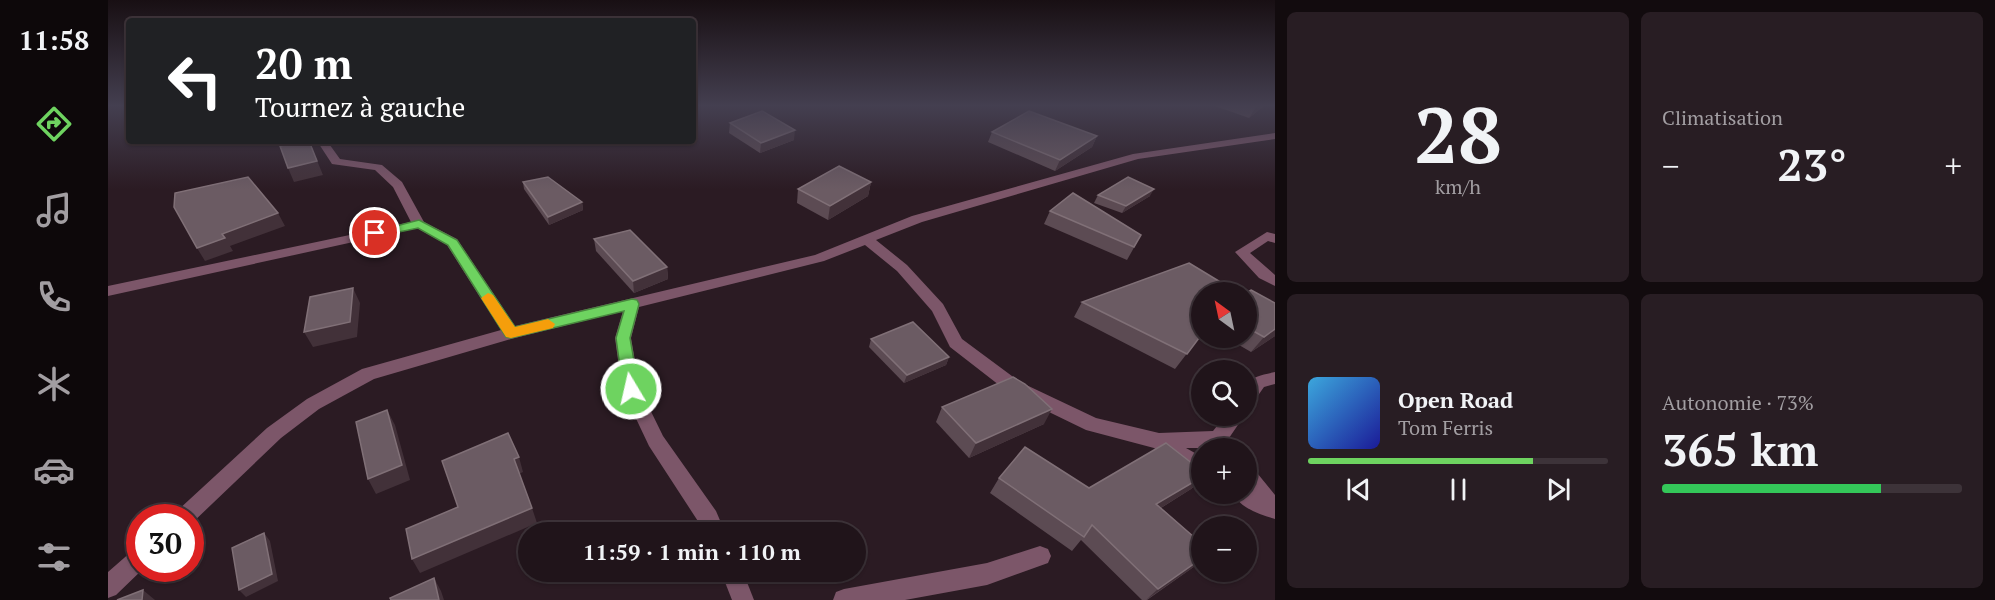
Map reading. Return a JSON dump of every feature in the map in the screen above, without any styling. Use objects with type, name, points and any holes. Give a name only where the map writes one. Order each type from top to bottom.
[{"type":"street","points":[[199,504],[274,433],[313,404],[368,374],[511,333],[819,258],[917,219],[1137,156],[1275,136]]},
{"type":"street","points":[[324,144],[336,162],[378,167],[398,185],[419,224],[452,242],[511,333]]},
{"type":"street","points":[[108,291],[419,224]]},
{"type":"street","points":[[1275,239],[1267,236],[1242,252],[1264,275],[1275,281]]},
{"type":"street","points":[[866,239],[902,268],[938,308],[956,343],[1014,387],[1092,425],[1159,441],[1191,443]]},
{"type":"street","points":[[632,304],[623,338],[631,389],[656,441],[711,522]]},
{"type":"street","points":[[1257,383],[1275,378]]},
{"type":"street","points":[[1159,441],[1191,460]]},
{"type":"street","points":[[1257,488],[1275,511]]},
{"type":"street","points":[[1257,501],[1275,511]]},
{"type":"street","points":[[844,600],[987,574],[1040,556]]},
{"type":"street","points":[[108,587],[126,571]]},
{"type":"street","points":[[736,582],[743,600]]},
{"type":"building","points":[[746,133],[787,133],[761,143]]},
{"type":"building","points":[[994,133],[1089,133],[1097,136],[1060,160]]},
{"type":"building","points":[[310,144],[317,161],[288,168],[280,146]]},
{"type":"building","points":[[839,166],[871,182],[830,206],[798,189]]},
{"type":"building","points":[[248,177],[278,213],[222,234],[225,238],[197,248],[174,207],[175,193]]},
{"type":"building","points":[[548,177],[582,202],[548,217],[523,182]]},
{"type":"building","points":[[1128,177],[1154,189],[1126,206],[1098,195]]},
{"type":"building","points":[[1073,193],[1141,235],[1134,247],[1050,211]]},
{"type":"building","points":[[630,230],[667,267],[633,281],[594,239]]},
{"type":"building","points":[[1189,263],[1220,282],[1191,282],[1192,348],[1187,354],[1082,302]]},
{"type":"building","points":[[353,288],[350,322],[304,332],[310,297]]},
{"type":"building","points":[[1257,293],[1275,303],[1275,329],[1264,337],[1257,333]]},
{"type":"building","points":[[913,322],[949,357],[907,375],[871,339]]},
{"type":"building","points":[[1013,377],[1025,384],[1052,409],[976,443],[942,407]]},
{"type":"building","points":[[387,410],[402,465],[368,479],[356,422]]},
{"type":"building","points":[[508,433],[519,457],[514,459],[532,508],[412,559],[406,529],[458,507],[442,461]]},
{"type":"building","points":[[1166,443],[1191,462],[1191,483],[1156,504],[1191,534],[1191,566],[1158,589],[1092,525],[1084,537],[999,478],[1025,447],[1089,488]]},
{"type":"building","points":[[264,533],[272,574],[239,590],[232,548]]},
{"type":"building","points":[[434,578],[439,600],[391,600],[390,598]]},
{"type":"building","points":[[143,590],[142,600],[117,600]]},
{"type":"slow traffic","points":[[488,298],[511,333],[548,324]]},
{"type":"route","points":[[375,233],[419,224],[452,242],[511,333],[632,304],[623,338],[631,389]]}]
